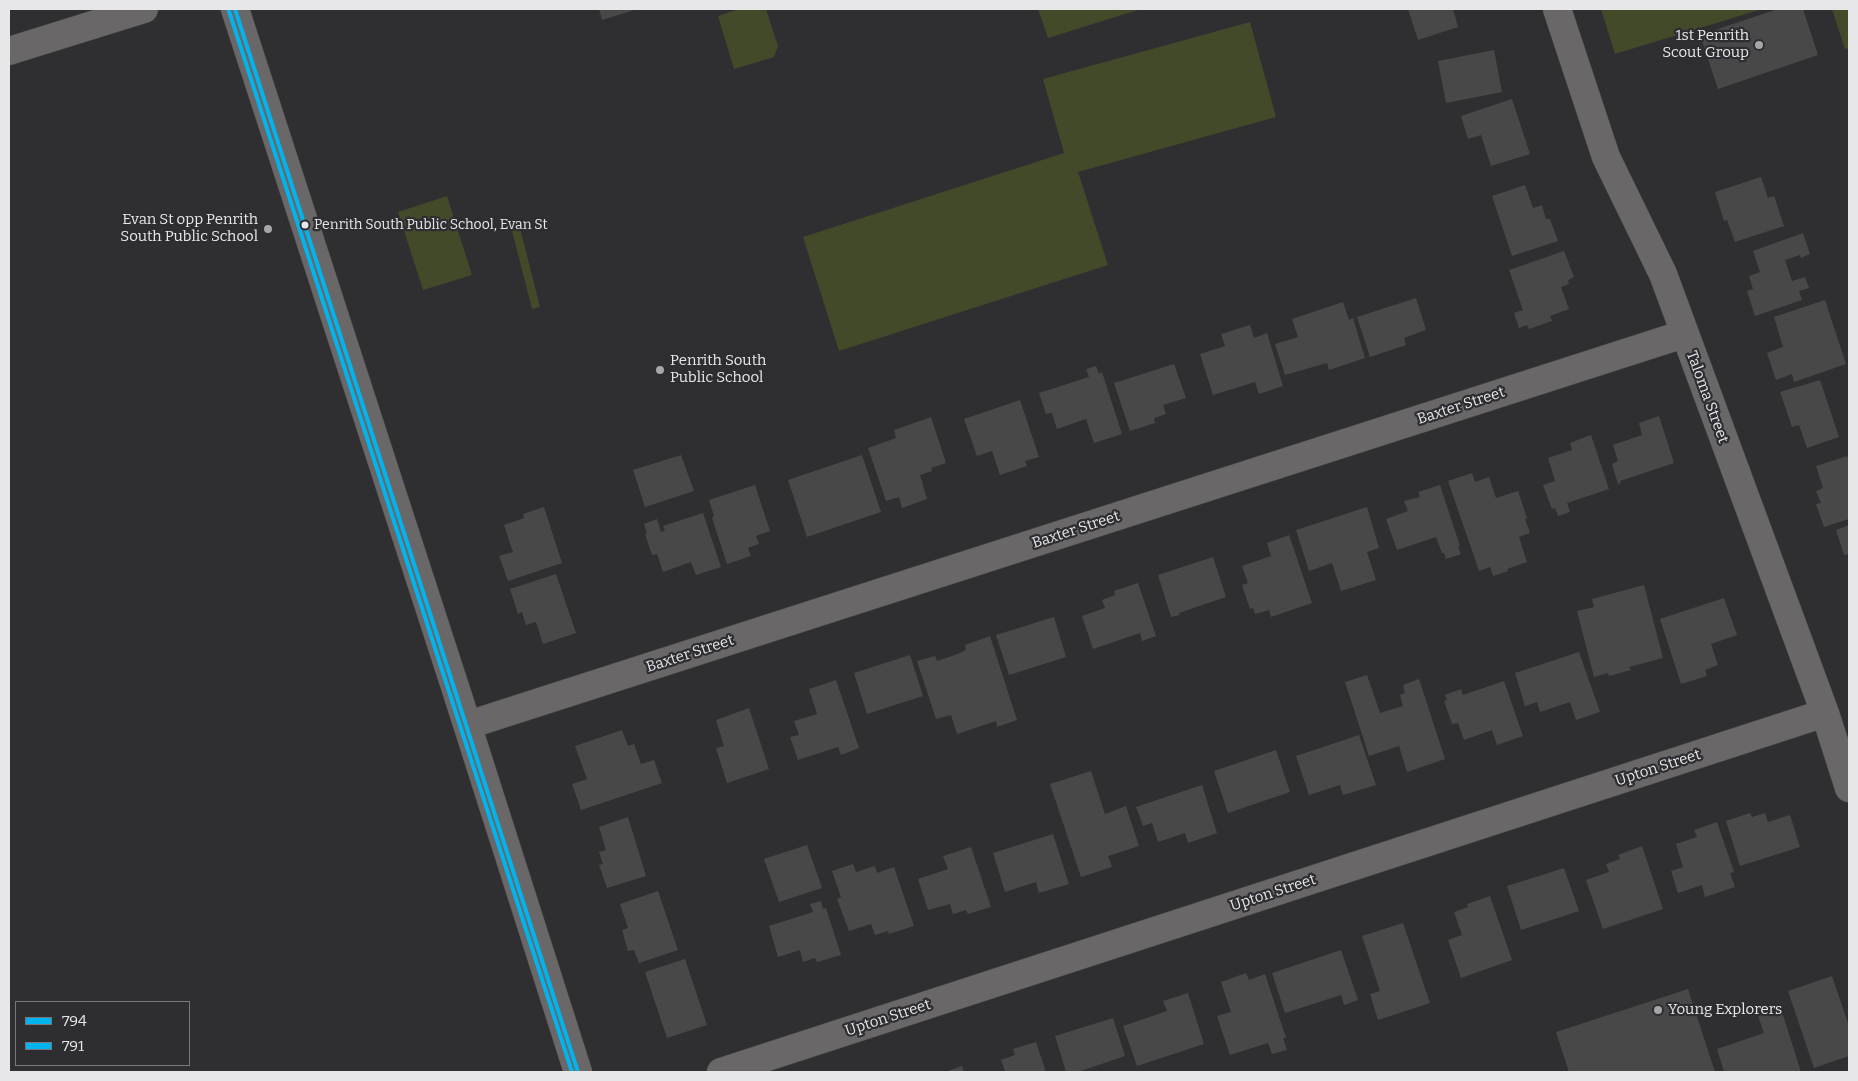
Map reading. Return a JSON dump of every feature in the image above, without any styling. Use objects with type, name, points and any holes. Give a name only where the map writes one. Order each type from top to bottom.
[{"type":"street","points":[[9,51],[144,9]]},
{"type":"street","points":[[235,9],[468,725],[578,1072]]},
{"type":"street","name":"Taloma Street","points":[[1557,9],[1606,157],[1662,274],[1825,713],[1849,788]]},
{"type":"street","name":"Baxter Street","points":[[468,725],[1684,334]]},
{"type":"street","name":"Upton Street","points":[[721,1072],[1825,713]]},
{"type":"green space","points":[[739,9],[766,9],[778,46],[774,57],[734,69],[718,16]]},
{"type":"green space","points":[[1038,9],[1141,9],[1048,38]]},
{"type":"green space","points":[[1601,9],[1762,9],[1615,54]]},
{"type":"green space","points":[[1832,9],[1849,9],[1849,48],[1845,49]]},
{"type":"green space","points":[[1250,22],[1276,117],[1078,172],[1108,265],[839,351],[803,237],[1064,153],[1043,79]]},
{"type":"green space","points":[[447,196],[472,275],[423,290],[398,212]]},
{"type":"green space","points":[[518,220],[540,307],[532,309],[510,223]]},
{"type":"building","points":[[599,9],[633,9],[634,10],[602,20]]},
{"type":"building","points":[[1408,9],[1453,9],[1458,27],[1418,40]]},
{"type":"building","name":"1st Penrith Scout Group","points":[[1778,9],[1803,9],[1818,55],[1718,89],[1700,35]]},
{"type":"building","points":[[1494,50],[1502,92],[1446,103],[1438,61]]},
{"type":"building","points":[[1512,99],[1530,154],[1491,166],[1481,135],[1468,139],[1461,116]]},
{"type":"building","points":[[1761,177],[1768,198],[1774,196],[1784,226],[1735,242],[1727,220],[1724,221],[1715,192]]},
{"type":"building","points":[[1525,185],[1533,208],[1542,205],[1546,219],[1550,219],[1558,241],[1512,256],[1492,196]]},
{"type":"building","points":[[1803,233],[1810,254],[1801,258],[1800,255],[1785,260],[1792,281],[1805,277],[1809,288],[1799,291],[1802,300],[1755,316],[1747,291],[1753,289],[1749,276],[1760,272],[1753,251]]},
{"type":"building","points":[[1564,251],[1574,277],[1568,280],[1569,284],[1561,287],[1569,309],[1550,316],[1552,321],[1529,329],[1527,325],[1519,328],[1514,313],[1523,310],[1509,270]]},
{"type":"building","points":[[1416,298],[1426,330],[1404,338],[1406,345],[1370,357],[1357,317]]},
{"type":"building","points":[[1825,300],[1846,364],[1794,382],[1792,374],[1776,380],[1767,353],[1783,347],[1774,317]]},
{"type":"building","points":[[1343,302],[1349,320],[1353,318],[1365,358],[1329,370],[1327,363],[1285,375],[1275,344],[1298,337],[1292,319]]},
{"type":"building","points":[[1250,325],[1254,338],[1267,333],[1283,386],[1259,394],[1255,382],[1213,395],[1200,354],[1225,346],[1221,334]]},
{"type":"building","points":[[1174,364],[1186,398],[1163,405],[1166,414],[1154,418],[1155,423],[1130,431],[1114,383]]},
{"type":"building","points":[[1096,366],[1099,374],[1102,372],[1122,434],[1094,443],[1086,419],[1057,429],[1052,413],[1046,414],[1039,393],[1089,377],[1086,369]]},
{"type":"building","points":[[1820,380],[1839,437],[1807,448],[1799,425],[1792,427],[1780,392]]},
{"type":"building","points":[[1020,400],[1039,457],[1025,461],[1027,466],[1000,475],[992,451],[977,456],[964,419]]},
{"type":"building","points":[[1659,416],[1674,463],[1620,481],[1621,483],[1618,484],[1612,464],[1618,461],[1613,445],[1642,435],[1639,423]]},
{"type":"building","points":[[931,417],[946,463],[931,468],[932,471],[920,475],[927,499],[902,508],[899,497],[886,501],[868,448],[896,438],[894,430]]},
{"type":"building","points":[[1591,435],[1609,489],[1567,503],[1570,512],[1558,516],[1555,508],[1552,509],[1543,485],[1555,481],[1548,458],[1572,450],[1570,443]]},
{"type":"building","points":[[681,455],[694,491],[645,507],[633,470]]},
{"type":"building","points":[[862,455],[881,512],[807,537],[788,480]]},
{"type":"building","points":[[1847,456],[1849,462],[1849,519],[1824,527],[1816,504],[1821,503],[1816,491],[1823,488],[1816,466]]},
{"type":"building","points":[[1472,473],[1475,482],[1489,477],[1496,498],[1518,491],[1527,518],[1525,519],[1530,533],[1519,537],[1527,562],[1493,576],[1490,567],[1479,571],[1448,481]]},
{"type":"building","points":[[755,485],[770,531],[756,536],[759,544],[748,548],[751,556],[727,564],[712,518],[714,516],[709,500]]},
{"type":"building","points":[[1440,485],[1461,554],[1446,559],[1436,537],[1397,550],[1386,519],[1408,511],[1404,501],[1420,497],[1418,492]]},
{"type":"building","points":[[544,507],[562,563],[508,581],[499,556],[513,552],[504,525],[524,518],[523,514]]},
{"type":"building","points":[[1367,507],[1379,548],[1367,552],[1376,580],[1341,591],[1332,563],[1309,571],[1296,530]]},
{"type":"building","points":[[703,513],[721,567],[696,575],[691,562],[663,572],[657,554],[652,555],[645,534],[647,533],[644,524],[657,519],[661,532],[665,530],[663,526]]},
{"type":"building","points":[[1849,525],[1849,554],[1844,555],[1836,530]]},
{"type":"building","points":[[1289,535],[1312,603],[1271,617],[1269,610],[1255,614],[1253,608],[1250,609],[1242,585],[1248,583],[1242,566],[1271,556],[1267,543]]},
{"type":"building","points":[[1213,557],[1226,597],[1171,617],[1158,575]]},
{"type":"building","points":[[556,574],[576,633],[543,644],[536,622],[526,625],[522,612],[518,614],[510,589]]},
{"type":"building","points":[[1138,583],[1156,636],[1142,641],[1140,633],[1093,649],[1082,616],[1105,608],[1102,600],[1115,595],[1114,591]]},
{"type":"building","points":[[1644,585],[1663,658],[1629,667],[1631,670],[1609,676],[1608,673],[1594,677],[1577,611],[1594,607],[1592,599]]},
{"type":"building","points":[[1724,598],[1737,635],[1711,644],[1718,665],[1705,670],[1707,676],[1681,684],[1660,619]]},
{"type":"building","points":[[1054,617],[1066,657],[1009,675],[996,635]]},
{"type":"building","points":[[990,636],[1017,720],[997,727],[996,721],[957,734],[951,715],[936,719],[917,661],[935,656],[937,661],[955,655],[966,650],[965,645]]},
{"type":"building","points":[[1579,652],[1600,712],[1576,720],[1570,702],[1540,712],[1537,702],[1525,706],[1515,673]]},
{"type":"building","points":[[910,655],[923,696],[867,714],[854,673]]},
{"type":"building","points":[[1367,675],[1380,713],[1403,706],[1400,695],[1405,693],[1403,685],[1419,679],[1445,759],[1407,772],[1399,746],[1369,756],[1345,682]]},
{"type":"building","points":[[836,680],[859,748],[841,755],[838,747],[798,760],[790,737],[799,735],[794,721],[817,714],[809,689]]},
{"type":"building","points":[[1504,681],[1523,736],[1497,745],[1492,730],[1464,740],[1458,723],[1452,724],[1444,701],[1447,700],[1445,695],[1461,689],[1463,695]]},
{"type":"building","points":[[749,708],[769,769],[727,783],[716,748],[724,746],[716,720]]},
{"type":"building","points":[[622,730],[628,746],[634,744],[641,764],[654,760],[662,783],[581,810],[572,784],[587,779],[575,746]]},
{"type":"building","points":[[1359,735],[1376,785],[1343,795],[1340,785],[1309,795],[1296,756]]},
{"type":"building","points":[[1276,750],[1290,792],[1228,813],[1214,771]]},
{"type":"building","points":[[1091,771],[1105,814],[1126,806],[1139,846],[1108,856],[1112,867],[1081,877],[1050,784]]},
{"type":"building","points":[[1202,785],[1217,833],[1188,843],[1185,833],[1158,842],[1152,823],[1143,826],[1136,807]]},
{"type":"building","points":[[1750,813],[1752,817],[1765,813],[1768,822],[1790,815],[1800,847],[1740,866],[1726,821]]},
{"type":"building","points":[[628,817],[646,876],[607,888],[599,865],[603,864],[599,852],[606,850],[599,827]]},
{"type":"building","points":[[1717,822],[1734,872],[1730,873],[1735,887],[1705,897],[1702,885],[1678,893],[1671,871],[1683,867],[1676,844],[1697,837],[1694,830]]},
{"type":"building","points":[[1053,834],[1069,884],[1039,893],[1036,882],[1005,892],[993,853]]},
{"type":"building","points":[[807,845],[822,888],[779,902],[764,859]]},
{"type":"building","points":[[1642,846],[1663,909],[1603,929],[1586,880],[1609,872],[1606,864],[1620,859],[1618,855]]},
{"type":"building","points":[[971,847],[991,907],[968,914],[966,910],[953,914],[950,904],[928,910],[918,879],[948,869],[943,856]]},
{"type":"building","points":[[853,864],[856,872],[875,866],[877,873],[894,867],[914,926],[889,934],[888,931],[875,935],[871,924],[849,931],[837,899],[841,897],[832,871]]},
{"type":"building","points":[[1564,868],[1579,911],[1521,930],[1507,886]]},
{"type":"building","points":[[658,891],[678,950],[639,963],[634,950],[628,951],[622,930],[628,928],[620,904]]},
{"type":"building","points":[[1490,896],[1512,960],[1461,978],[1448,940],[1462,935],[1454,912],[1468,907],[1467,904]]},
{"type":"building","points":[[821,901],[823,909],[826,908],[841,955],[817,962],[815,958],[803,962],[800,950],[778,957],[769,926],[813,912],[810,904]]},
{"type":"building","points":[[1403,923],[1430,1003],[1378,1020],[1370,994],[1380,991],[1362,936]]},
{"type":"building","points":[[1341,950],[1358,1000],[1344,1005],[1341,995],[1285,1013],[1272,973]]},
{"type":"building","points":[[685,959],[707,1025],[667,1038],[645,972]]},
{"type":"building","points":[[1246,973],[1249,980],[1265,974],[1286,1038],[1283,1038],[1287,1050],[1272,1054],[1268,1043],[1230,1055],[1217,1016],[1231,1012],[1221,982]]},
{"type":"building","points":[[1832,976],[1849,1026],[1849,1056],[1814,1068],[1788,991]]},
{"type":"building","name":"Young Explorers","points":[[1688,989],[1715,1072],[1569,1072],[1556,1032]]},
{"type":"building","points":[[1188,993],[1204,1044],[1137,1066],[1123,1026],[1167,1011],[1163,1001]]},
{"type":"building","points":[[1781,1009],[1801,1072],[1724,1072],[1717,1049],[1764,1033],[1758,1016]]},
{"type":"building","points":[[1113,1018],[1125,1056],[1078,1072],[1066,1072],[1055,1036]]},
{"type":"building","points":[[1036,1042],[1046,1072],[1001,1072],[1005,1071],[1001,1060],[1015,1055],[1013,1049]]},
{"type":"building","points":[[962,1066],[964,1072],[945,1072]]},
{"type":"transit line","name":"794","points":[[235,9],[578,1072]]},
{"type":"transit line","name":"791","points":[[229,11],[572,1072]]},
{"type":"place","name":"1st Penrith Scout Group","points":[[1759,45]]},
{"type":"place","name":"Penrith South Public School, Evan St","points":[[305,225]]},
{"type":"place","name":"Evan St opp Penrith South Public School","points":[[268,229]]},
{"type":"place","name":"Penrith South Public School","points":[[660,370]]},
{"type":"place","name":"Young Explorers","points":[[1658,1010]]}]
